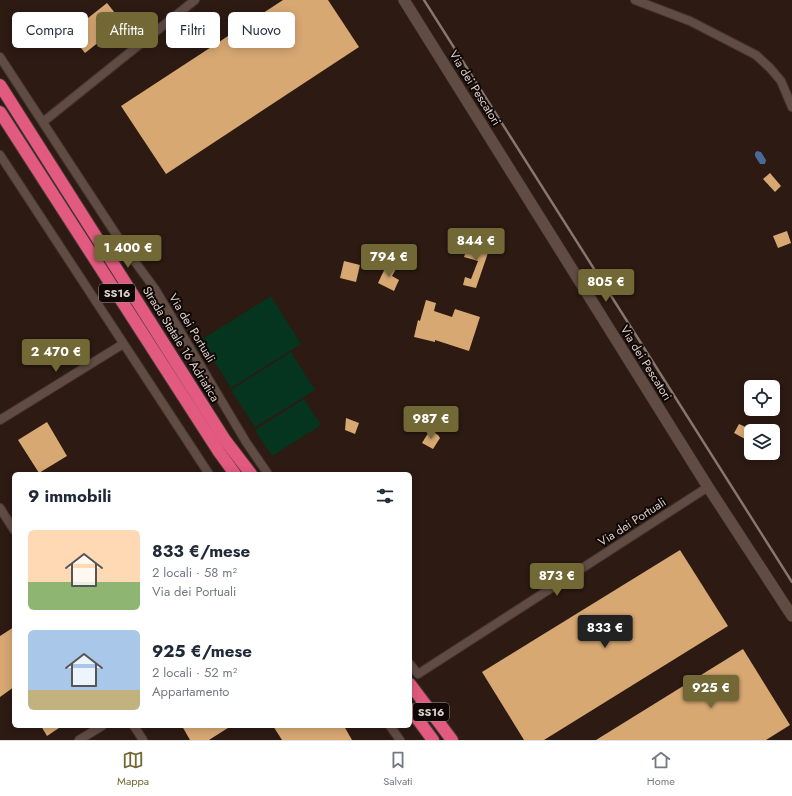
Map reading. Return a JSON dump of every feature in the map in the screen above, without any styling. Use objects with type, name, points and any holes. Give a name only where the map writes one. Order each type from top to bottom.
[{"type":"highway","name":"Strada Statale 16 Adriatica","points":[[0,85],[225,440],[249,472]]},
{"type":"highway","name":"SS16","points":[[0,112],[219,452],[234,472]]},
{"type":"highway","name":"SS16","points":[[412,687],[452,740]]},
{"type":"highway","name":"SS16","points":[[412,712],[433,740]]},
{"type":"street","points":[[42,122],[195,0]]},
{"type":"street","name":"Via dei Pescatori","points":[[404,0],[708,487],[792,616]]},
{"type":"street","points":[[635,0],[690,21],[756,55],[782,81],[792,107]]},
{"type":"street","name":"Via dei Portuali","points":[[0,57],[127,251],[155,289],[246,442],[267,472]]},
{"type":"street","points":[[0,155],[208,472]]},
{"type":"street","points":[[0,420],[123,344]]},
{"type":"street","name":"Via dei Portuali","points":[[412,666],[418,674],[708,487]]},
{"type":"street","points":[[0,508],[12,527]]},
{"type":"street","points":[[79,740],[99,728]]},
{"type":"street","points":[[135,728],[143,740]]},
{"type":"street","points":[[391,728],[400,740]]},
{"type":"green space","points":[[271,296],[301,344],[231,388],[201,340]]},
{"type":"green space","points":[[291,352],[315,390],[255,427],[231,390]]},
{"type":"green space","points":[[304,399],[321,425],[272,456],[255,430]]},
{"type":"water","points":[[757,151],[761,152],[766,160],[765,164],[760,164],[755,156]]},
{"type":"building","points":[[283,0],[328,0],[359,47],[166,174],[121,106],[210,48],[220,48],[220,41],[228,36],[228,48],[295,48],[295,12],[265,12]]},
{"type":"building","points":[[107,3],[114,12],[96,12],[96,44],[85,53],[81,48],[88,48],[88,18]]},
{"type":"building","points":[[770,173],[781,186],[775,192],[763,179]]},
{"type":"building","points":[[787,231],[791,243],[778,248],[773,236]]},
{"type":"building","points":[[469,241],[490,247],[476,288],[463,285],[465,277],[471,279],[478,261],[464,257]]},
{"type":"building","points":[[344,261],[360,265],[356,282],[340,278]]},
{"type":"building","points":[[387,264],[396,269],[392,276],[399,280],[394,291],[378,283]]},
{"type":"building","points":[[426,300],[436,303],[434,311],[452,317],[455,309],[480,317],[469,351],[435,340],[435,342],[414,337],[418,320],[420,321]]},
{"type":"building","points":[[346,418],[359,423],[355,434],[345,430]]},
{"type":"building","points":[[47,422],[67,456],[38,472],[18,440]]},
{"type":"building","points":[[739,424],[744,426],[744,438],[734,433]]},
{"type":"building","points":[[430,430],[440,438],[433,449],[422,443]]},
{"type":"building","points":[[680,550],[728,626],[544,740],[524,740],[482,672]]},
{"type":"building","points":[[12,628],[12,688],[0,697],[0,636]]},
{"type":"building","points":[[743,649],[790,725],[766,740],[596,740]]},
{"type":"building","points":[[42,728],[59,728],[47,736]]},
{"type":"building","points":[[183,728],[228,728],[209,740],[190,740]]},
{"type":"building","points":[[274,728],[345,728],[352,740],[282,740]]},
{"type":"railway","points":[[424,0],[792,582]]}]
